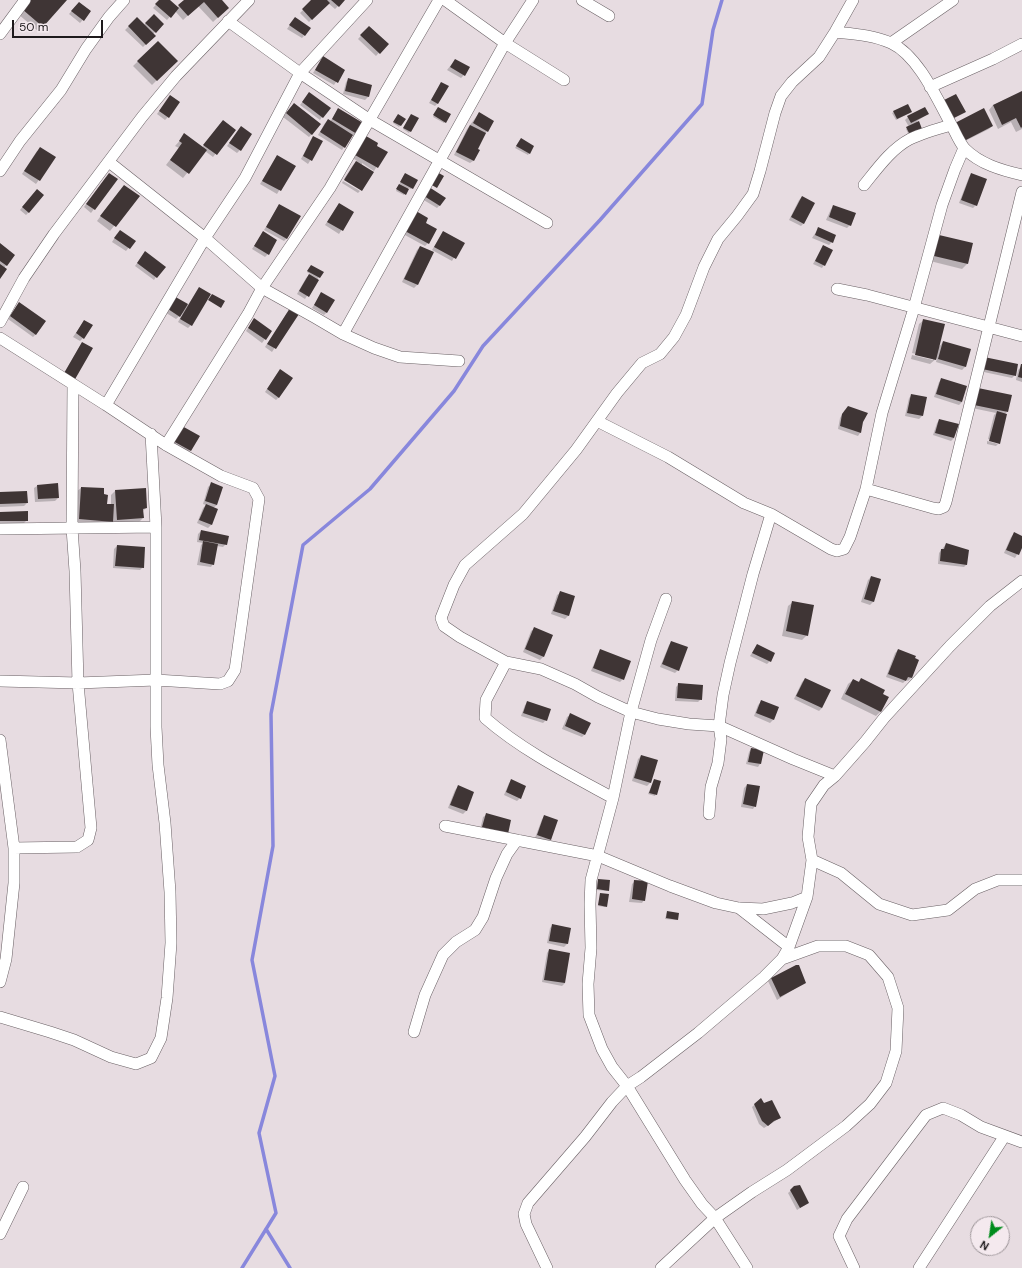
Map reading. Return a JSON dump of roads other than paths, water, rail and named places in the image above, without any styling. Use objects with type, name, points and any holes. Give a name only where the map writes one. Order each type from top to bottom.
[{"type":"street","points":[[0,34],[25,0]]},
{"type":"street","points":[[0,170],[20,141],[61,90],[104,23],[124,0]]},
{"type":"street","points":[[0,322],[24,278],[54,234],[142,117],[176,76],[249,0]]},
{"type":"street","points":[[106,405],[206,238],[245,178],[300,73],[367,0]]},
{"type":"street","points":[[166,445],[248,314],[262,288],[330,188],[439,0]]},
{"type":"street","points":[[445,0],[505,43],[564,80]]},
{"type":"street","points":[[343,334],[505,43],[533,0]]},
{"type":"street","points":[[582,0],[609,16]]},
{"type":"street","points":[[835,776],[778,753],[719,726],[689,724],[658,719],[631,712],[541,669],[506,662],[460,637],[444,626],[441,618],[454,585],[465,565],[523,514],[576,450],[617,393],[642,363],[660,354],[674,337],[686,315],[704,267],[718,239],[737,216],[752,194],[781,96],[792,82],[818,57],[835,32],[853,0]]},
{"type":"street","points":[[891,43],[953,0]]},
{"type":"street","points":[[228,21],[300,73],[370,120],[547,223]]},
{"type":"street","points":[[835,32],[870,36],[891,43],[906,52],[920,70],[964,148],[983,162],[1002,170],[1022,174]]},
{"type":"street","points":[[930,87],[993,59],[1022,44]]},
{"type":"street","points":[[864,185],[884,162],[909,140],[921,134],[951,125]]},
{"type":"street","points":[[597,421],[668,457],[744,503],[771,514],[831,549],[837,551],[844,549],[850,537],[866,489],[882,413],[914,308],[948,185],[964,148]]},
{"type":"street","points":[[109,162],[206,238],[262,288],[343,334],[374,348],[400,356],[459,362]]},
{"type":"street","points":[[866,489],[933,508],[939,509],[944,507],[1022,192]]},
{"type":"street","points":[[837,289],[867,295],[1022,336]]},
{"type":"street","points":[[0,338],[166,445],[221,476],[253,488],[259,499],[235,670],[228,680],[220,684],[156,680],[78,683],[0,681]]},
{"type":"street","points":[[14,848],[77,847],[88,840],[91,828],[78,683],[75,571],[72,528],[72,384]]},
{"type":"street","points":[[0,1017],[56,1034],[112,1057],[136,1064],[151,1058],[161,1038],[167,998],[171,942],[170,892],[165,823],[158,765],[156,680],[156,527],[151,434]]},
{"type":"street","points":[[709,814],[711,787],[718,763],[721,739],[719,726],[723,696],[753,574],[771,514]]},
{"type":"street","points":[[0,528],[156,527]]},
{"type":"street","points":[[547,1268],[526,1224],[524,1214],[528,1203],[585,1137],[612,1102],[628,1086],[698,1033],[764,977],[782,958],[789,948],[807,897],[812,860],[808,838],[811,804],[824,785],[835,776],[884,718],[950,646],[990,606],[1022,580]]},
{"type":"street","points":[[666,598],[651,640],[631,712],[613,798],[592,880],[590,904],[591,948],[588,984],[589,1014],[602,1049],[612,1067],[628,1086],[686,1180],[702,1204],[715,1218],[746,1268]]},
{"type":"street","points":[[506,662],[486,700],[485,718],[500,730],[549,762],[613,798]]},
{"type":"street","points":[[0,740],[14,848],[14,883],[11,919],[6,959],[0,982]]},
{"type":"street","points":[[445,826],[598,856],[696,896],[716,903],[740,908],[763,909],[792,903],[807,897]]},
{"type":"street","points":[[414,1032],[425,996],[443,956],[456,942],[475,930],[483,917],[496,878],[507,854],[517,840]]},
{"type":"street","points":[[812,860],[841,873],[879,904],[912,916],[948,910],[975,889],[998,880],[1022,880]]},
{"type":"street","points":[[740,908],[789,948]]},
{"type":"street","points":[[661,1268],[715,1218],[787,1170],[846,1126],[870,1104],[886,1083],[896,1051],[898,1008],[888,977],[869,955],[846,946],[818,946],[782,958]]},
{"type":"street","points":[[854,1268],[839,1236],[847,1219],[926,1115],[943,1108],[961,1115],[981,1127],[1004,1137],[1022,1142]]},
{"type":"street","points":[[919,1268],[1004,1137]]},
{"type":"street","points":[[0,1234],[23,1187]]},
{"type":"waterway","points":[[242,1268],[276,1213],[259,1133],[275,1076],[252,960],[273,846],[271,714],[303,545],[370,489],[454,391],[483,346],[600,220],[702,104],[713,30],[722,0]]},
{"type":"waterway","points":[[266,1229],[290,1268]]}]
